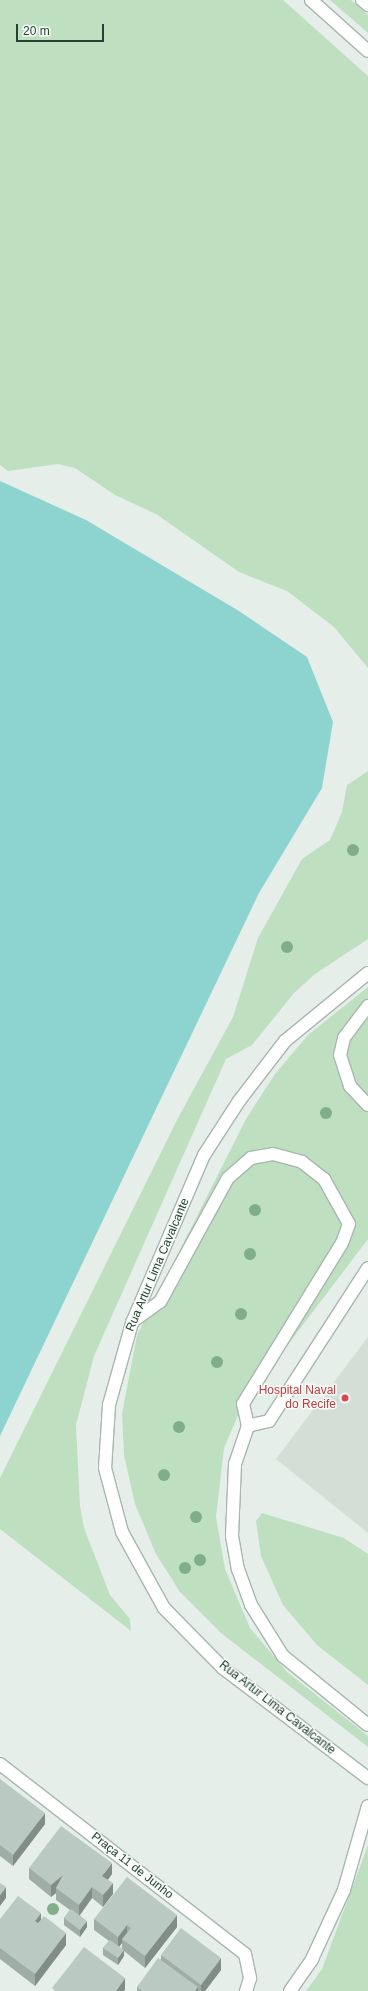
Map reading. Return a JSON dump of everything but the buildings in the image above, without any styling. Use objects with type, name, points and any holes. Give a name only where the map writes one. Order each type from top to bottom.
[{"type":"main road","points":[[311,0],[368,51]]},
{"type":"main road","points":[[362,0],[368,5]]},
{"type":"main road","name":"Rua Artur Lima Cavalcante","points":[[368,973],[285,1040],[239,1101],[204,1155],[132,1323],[109,1405],[106,1468],[122,1532],[164,1608],[223,1668],[368,1778]]},
{"type":"main road","points":[[368,1006],[344,1038],[340,1054],[350,1086],[368,1105]]},
{"type":"main road","points":[[132,1323],[160,1302],[228,1178],[251,1158],[273,1154],[302,1162],[324,1179],[348,1224],[342,1243],[243,1404],[248,1426],[235,1464],[232,1536],[238,1569],[251,1605],[283,1656],[368,1726]]},
{"type":"main road","points":[[248,1426],[269,1421],[368,1268]]},
{"type":"main road","name":"Praça 11 de Junho","points":[[0,1764],[245,1954],[250,1978],[246,1991]]},
{"type":"main road","points":[[290,1991],[312,1959],[344,1890],[368,1806]]},
{"type":"shaded area","name":"Hospital Naval do Recife","points":[[368,1337],[368,1533],[276,1459]]},
{"type":"green space","points":[[0,0],[283,0],[368,76],[368,668],[334,627],[287,591],[239,572],[156,514],[115,495],[75,468],[58,464],[8,471],[0,465]]},
{"type":"green space","points":[[330,0],[351,0],[368,15],[368,33]]},
{"type":"green space","points":[[368,771],[368,939],[315,974],[294,993],[252,1045],[226,1059],[94,1356],[76,1425],[80,1506],[84,1528],[110,1595],[130,1619],[131,1631],[0,1529],[0,1478],[178,1118],[233,1017],[258,938],[302,859],[330,840],[342,812],[347,785]]},
{"type":"green space","points":[[368,987],[368,1239],[243,1404],[224,1448],[216,1517],[225,1569],[250,1628],[287,1672],[368,1736],[368,1747],[221,1633],[180,1592],[156,1554],[135,1504],[124,1455],[122,1414],[137,1335],[246,1119],[275,1074],[308,1035]]},
{"type":"green space","points":[[262,1513],[344,1538],[368,1554],[368,1685],[317,1645],[283,1605],[261,1556],[256,1521]]},
{"type":"green space","points":[[368,1845],[368,1991],[306,1991],[322,1969]]},
{"type":"water","points":[[0,481],[86,520],[239,611],[307,657],[333,722],[322,788],[259,893],[0,1436]]},
{"type":"place","name":"Hospital Naval do Recife","points":[[345,1398]]}]
